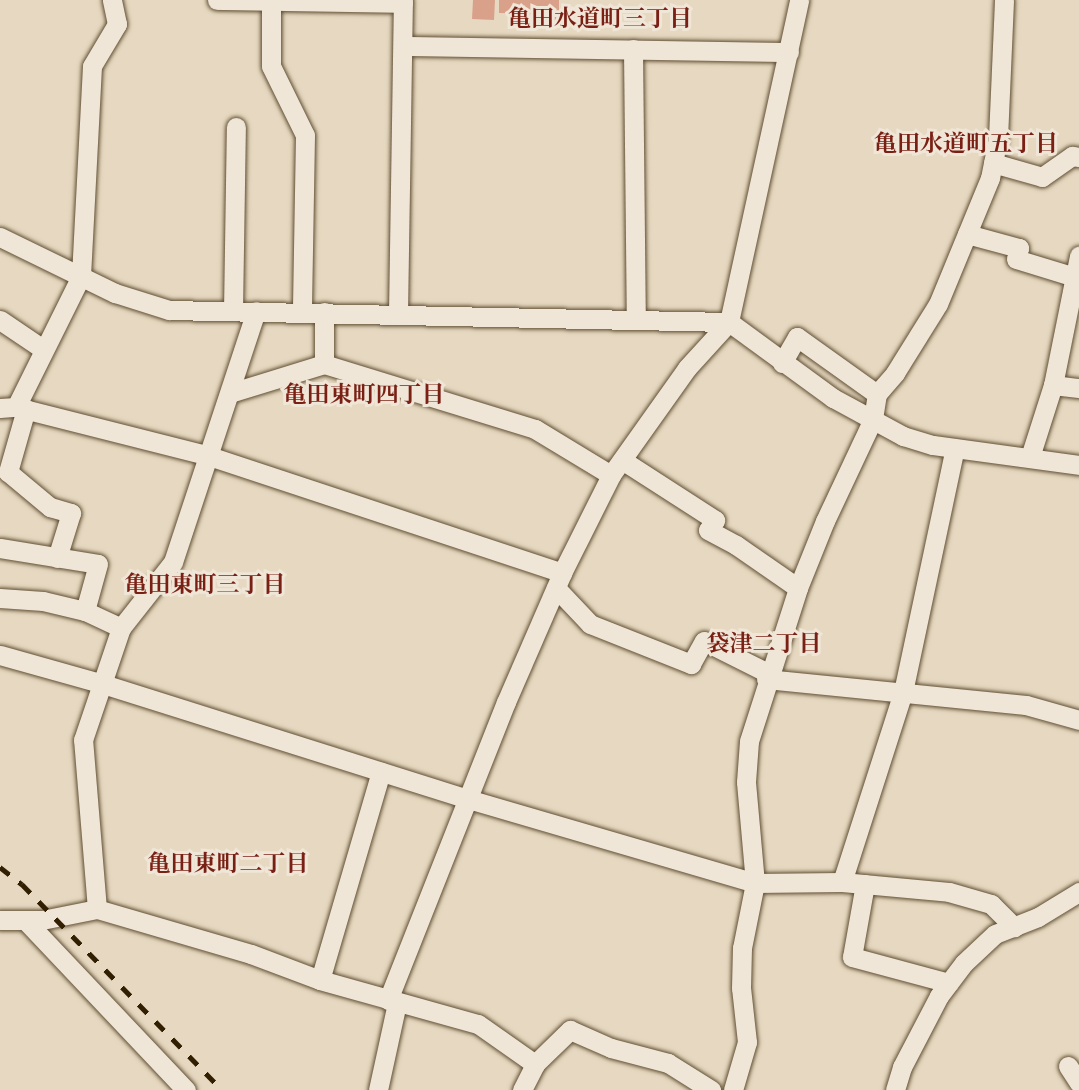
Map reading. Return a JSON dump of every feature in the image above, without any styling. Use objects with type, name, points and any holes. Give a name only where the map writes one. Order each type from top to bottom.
[{"type":"street","points":[[57,558],[71,513],[50,507],[8,472],[14,408],[81,276],[92,66],[117,24],[112,0]]},
{"type":"street","points":[[217,0],[403,2],[398,314]]},
{"type":"street","points":[[271,0],[271,66],[305,135],[302,312]]},
{"type":"street","points":[[378,1090],[393,1002],[468,799],[559,580],[616,467],[687,368],[729,322],[799,0]]},
{"type":"street","points":[[733,1090],[747,1042],[742,948],[755,883],[746,782],[748,741],[767,676],[798,588],[825,521],[873,419],[877,394],[895,373],[938,304],[993,163],[998,138],[1003,0]]},
{"type":"street","points":[[402,46],[789,52]]},
{"type":"street","points":[[633,49],[636,318]]},
{"type":"street","points":[[233,311],[236,127]]},
{"type":"street","points":[[993,163],[1042,177],[1072,156],[1079,157]]},
{"type":"street","points":[[967,234],[1019,248],[1016,259],[1075,277]]},
{"type":"street","points":[[0,237],[114,293],[169,310],[729,322],[833,398],[903,436],[955,448],[1079,465]]},
{"type":"street","points":[[1030,457],[1054,384],[1079,256]]},
{"type":"street","points":[[97,909],[83,740],[121,628],[173,562],[256,311]]},
{"type":"street","points":[[324,312],[324,364]]},
{"type":"street","points":[[0,320],[43,349]]},
{"type":"street","points":[[782,363],[797,337],[877,394]]},
{"type":"street","points":[[230,393],[324,364],[535,429],[616,467],[715,520],[708,530],[736,545],[798,588]]},
{"type":"street","points":[[1054,384],[1079,388]]},
{"type":"street","points":[[14,408],[209,457],[559,580],[590,624],[691,663],[704,641],[767,676],[1027,705],[1079,720]]},
{"type":"street","points":[[842,882],[904,692],[955,448]]},
{"type":"street","points":[[0,548],[98,564],[85,611]]},
{"type":"street","points":[[0,598],[43,601],[85,611],[121,628]]},
{"type":"street","points":[[0,655],[103,684],[468,799],[755,883],[842,882],[949,892],[991,904],[1014,927]]},
{"type":"street","points":[[320,980],[381,772]]},
{"type":"street","points":[[865,884],[852,957],[949,983]]},
{"type":"street","points":[[895,1090],[902,1067],[949,983],[964,963],[995,934],[1038,917],[1079,892]]},
{"type":"street","points":[[2,925],[97,909],[251,954],[320,980],[478,1024],[535,1064]]},
{"type":"street","points":[[26,921],[186,1090]]},
{"type":"street","points":[[523,1090],[535,1064],[570,1030],[611,1048],[668,1063],[711,1090]]},
{"type":"street","points":[[1068,1066],[1079,1083]]},
{"type":"building","points":[[473,0],[495,0],[494,20],[472,19]]},
{"type":"building","points":[[499,0],[559,0],[559,27],[531,26],[531,14],[499,13]]},
{"type":"railway","points":[[0,867],[22,884],[222,1090]]},
{"type":"district","name":"亀田水道町三丁目","points":[[600,20]]},
{"type":"district","name":"亀田水道町五丁目","points":[[966,145]]},
{"type":"district","name":"亀田東町四丁目","points":[[364,396]]},
{"type":"district","name":"亀田東町三丁目","points":[[205,586]]},
{"type":"district","name":"袋津二丁目","points":[[764,645]]},
{"type":"district","name":"亀田東町二丁目","points":[[228,865]]}]
